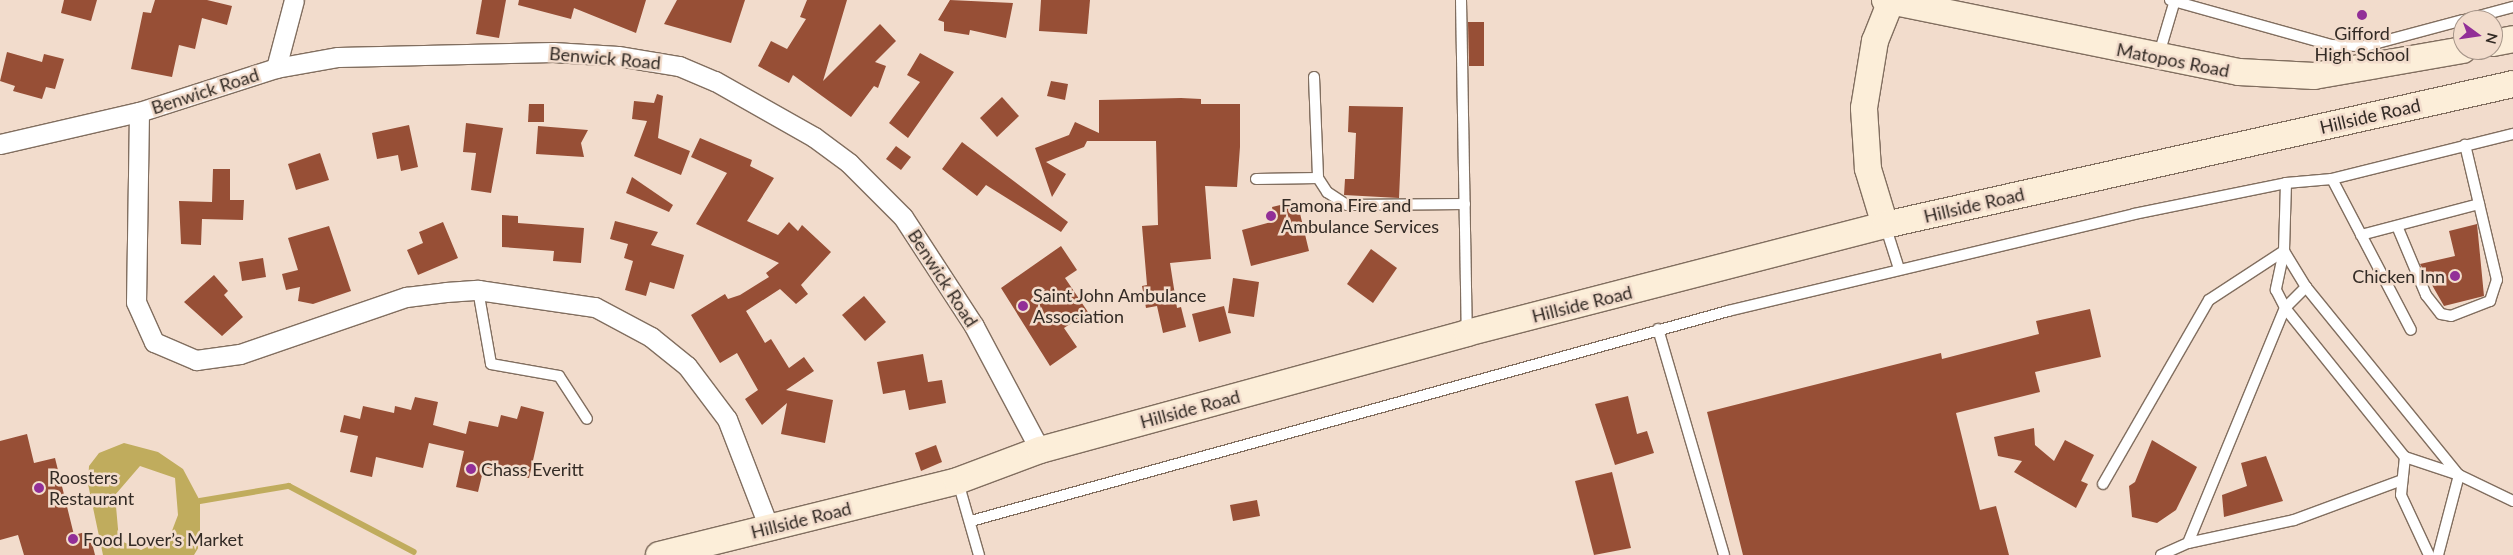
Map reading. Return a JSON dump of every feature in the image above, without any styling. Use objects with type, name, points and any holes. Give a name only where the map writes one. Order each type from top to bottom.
[{"type":"street","points":[[276,68],[294,0]]},
{"type":"street","points":[[1886,226],[1868,169],[1864,108],[1875,41],[1889,0]]},
{"type":"street","name":"Matopos Road","points":[[1889,0],[2158,58],[2239,72],[2314,76],[2453,52]]},
{"type":"street","name":"Benwick Road","points":[[0,144],[139,112],[276,68],[400,53],[553,52],[670,64],[716,81],[814,137],[849,163],[903,217],[974,326],[1040,450]]},
{"type":"street","name":"Hillside Road","points":[[659,555],[957,481],[1040,450],[1468,332],[1886,226],[2513,84]]},
{"type":"street","points":[[139,112],[136,302],[147,333],[167,350],[196,360],[240,354],[406,297],[478,290],[595,307],[668,348],[727,419],[768,528]]},
{"type":"lane","points":[[1461,0],[1468,332]]},
{"type":"lane","points":[[2158,58],[2173,0],[2331,45],[2366,46],[2453,23]]},
{"type":"lane","points":[[1314,77],[1318,178],[1327,192],[1347,205],[1465,204]]},
{"type":"lane","points":[[971,521],[1658,329],[1899,269],[2286,182],[2332,178],[2513,134]]},
{"type":"lane","points":[[2398,226],[2426,295],[2436,310],[2451,316],[2483,307],[2494,292],[2496,280],[2465,145]]},
{"type":"lane","points":[[1256,180],[1318,178]]},
{"type":"lane","points":[[2332,178],[2412,330]]},
{"type":"lane","points":[[2286,182],[2284,251],[2276,290],[2284,308],[2405,457],[2459,475],[2513,501]]},
{"type":"lane","points":[[2361,235],[2479,204]]},
{"type":"lane","points":[[1886,226],[1899,269]]},
{"type":"lane","points":[[2284,251],[2306,288],[2459,475]]},
{"type":"lane","points":[[2103,484],[2209,300],[2284,251]]},
{"type":"lane","points":[[2188,542],[2284,308],[2306,288]]},
{"type":"lane","points":[[478,290],[491,364],[559,376],[587,419]]},
{"type":"lane","points":[[1658,329],[1724,555]]},
{"type":"lane","points":[[2405,457],[2402,480],[2405,508],[2429,555]]},
{"type":"lane","points":[[2438,555],[2459,475]]},
{"type":"lane","points":[[2161,555],[2188,542],[2294,520],[2402,480]]},
{"type":"lane","points":[[957,481],[971,521],[979,555]]},
{"type":"shaded area","points":[[124,443],[158,452],[183,469],[200,501],[200,545],[194,555],[103,555],[88,484],[89,466],[99,453]],"holes":[[[140,466],[175,478],[178,515],[170,536],[141,550],[119,540],[115,495]]]},
{"type":"building","points":[[64,0],[97,0],[91,21],[61,13]]},
{"type":"building","points":[[155,0],[207,0],[232,6],[227,25],[202,18],[195,49],[179,45],[172,77],[131,69],[143,12],[151,13]]},
{"type":"building","points":[[482,0],[506,0],[499,38],[476,34]]},
{"type":"building","points":[[519,0],[646,0],[636,33],[574,8],[571,19],[518,5]]},
{"type":"building","points":[[677,0],[745,0],[731,43],[664,24]]},
{"type":"building","points":[[807,0],[847,0],[823,81],[880,24],[896,41],[875,62],[886,66],[878,88],[874,86],[851,117],[793,75],[789,83],[758,66],[771,41],[787,49],[806,19],[800,17]]},
{"type":"building","points":[[950,0],[1013,3],[1006,38],[970,30],[969,35],[944,31],[944,22],[938,20]]},
{"type":"building","points":[[1041,0],[1090,0],[1087,34],[1039,31]]},
{"type":"building","points":[[1468,22],[1484,22],[1484,66],[1469,66]]},
{"type":"building","points":[[7,52],[42,62],[44,54],[64,59],[55,89],[46,87],[42,99],[13,91],[15,86],[0,81]]},
{"type":"building","points":[[920,53],[954,72],[908,138],[889,123],[920,82],[907,75]]},
{"type":"building","points":[[1051,81],[1068,84],[1065,100],[1047,96]]},
{"type":"building","points":[[657,94],[663,96],[658,138],[690,151],[681,175],[634,156],[647,121],[632,119],[634,101],[654,103]]},
{"type":"building","points":[[1002,97],[1019,116],[997,137],[980,118]]},
{"type":"building","points":[[1201,99],[1201,104],[1240,104],[1240,147],[1237,187],[1205,186],[1211,259],[1170,263],[1177,308],[1181,307],[1186,327],[1163,333],[1157,306],[1146,308],[1142,286],[1147,285],[1142,226],[1158,225],[1156,141],[1087,141],[1084,147],[1046,162],[1066,174],[1052,197],[1035,148],[1069,135],[1075,122],[1099,133],[1099,100]]},
{"type":"building","points":[[529,104],[544,104],[544,122],[528,122]]},
{"type":"building","points":[[1349,106],[1403,107],[1399,198],[1344,195],[1345,179],[1354,179],[1356,133],[1348,132]]},
{"type":"building","points":[[466,123],[503,128],[491,193],[471,190],[476,153],[463,152]]},
{"type":"building","points":[[409,125],[418,167],[401,171],[398,155],[377,159],[372,133]]},
{"type":"building","points":[[538,126],[588,130],[581,143],[584,157],[536,154]]},
{"type":"building","points":[[700,138],[752,160],[750,166],[774,178],[747,221],[778,235],[789,222],[798,231],[802,225],[831,252],[801,285],[808,294],[796,304],[780,289],[746,311],[765,343],[771,339],[789,368],[804,357],[814,371],[786,390],[833,400],[825,443],[781,434],[787,403],[762,425],[745,399],[758,390],[737,353],[720,363],[691,315],[725,294],[728,299],[740,295],[769,277],[766,273],[779,263],[696,224],[727,173],[691,157]]},
{"type":"building","points":[[962,142],[1068,222],[1061,232],[986,185],[977,196],[942,169]]},
{"type":"building","points":[[896,146],[911,157],[901,170],[886,159]]},
{"type":"building","points":[[320,153],[329,180],[296,190],[288,164]]},
{"type":"building","points":[[213,169],[230,169],[230,200],[244,200],[243,220],[202,219],[201,245],[181,244],[179,201],[212,202]]},
{"type":"building","points":[[632,177],[673,205],[669,212],[626,193]]},
{"type":"building","points":[[1297,201],[1309,251],[1251,266],[1242,230],[1275,221],[1272,207]]},
{"type":"building","points":[[502,215],[518,216],[518,223],[584,228],[581,263],[553,261],[554,251],[502,247]]},
{"type":"building","points":[[615,221],[658,232],[651,245],[684,255],[674,289],[650,282],[646,296],[625,290],[633,261],[624,258],[628,244],[610,239]]},
{"type":"building","points":[[443,222],[458,258],[418,275],[407,250],[423,243],[419,232]]},
{"type":"building","name":"Chicken Inn","points":[[2477,224],[2484,296],[2444,306],[2420,264],[2455,256],[2449,231]]},
{"type":"building","points":[[329,226],[351,291],[313,304],[298,301],[300,287],[286,290],[282,274],[298,270],[288,238]]},
{"type":"building","name":"Saint John Ambulance Association","points":[[1061,246],[1077,270],[1065,278],[1088,312],[1064,328],[1077,347],[1050,366],[1001,288]]},
{"type":"building","points":[[1371,249],[1397,268],[1373,303],[1347,284]]},
{"type":"building","points":[[263,258],[266,277],[242,281],[239,262]]},
{"type":"building","points":[[214,275],[228,291],[224,295],[243,317],[222,336],[184,302]]},
{"type":"building","points":[[1233,278],[1259,282],[1254,317],[1228,313]]},
{"type":"building","points":[[864,296],[886,322],[865,341],[842,315]]},
{"type":"building","points":[[1224,306],[1231,333],[1199,342],[1192,314]]},
{"type":"building","points":[[2090,309],[2101,357],[2035,372],[2040,392],[1956,413],[1980,510],[1996,506],[2009,555],[1743,555],[1707,412],[1941,353],[1942,359],[2039,334],[2036,321]]},
{"type":"building","points":[[923,354],[928,382],[942,380],[946,403],[909,410],[905,390],[883,394],[877,362]]},
{"type":"building","points":[[1628,396],[1637,434],[1647,431],[1654,453],[1615,465],[1595,404]]},
{"type":"building","points":[[415,397],[438,402],[433,425],[466,434],[469,421],[498,427],[501,415],[517,419],[521,406],[544,412],[529,478],[484,467],[478,492],[456,487],[464,451],[429,443],[423,468],[376,457],[372,477],[350,472],[358,436],[340,432],[344,415],[360,419],[363,406],[394,413],[395,406],[411,410]]},
{"type":"building","points":[[2034,428],[2035,445],[2054,461],[2065,440],[2094,455],[2081,481],[2088,484],[2076,508],[2014,472],[2022,461],[1998,456],[1994,437]]},
{"type":"building","points":[[27,434],[34,463],[55,458],[74,535],[89,531],[95,555],[24,555],[18,535],[0,540],[0,441]]},
{"type":"building","points":[[2152,440],[2197,467],[2176,510],[2157,523],[2132,517],[2129,486],[2135,482]]},
{"type":"building","points":[[936,445],[942,462],[921,471],[915,453]]},
{"type":"building","points":[[2266,456],[2283,501],[2224,517],[2222,495],[2247,486],[2241,463]]},
{"type":"building","points":[[1612,472],[1631,548],[1594,555],[1575,481]]},
{"type":"building","points":[[1257,500],[1260,516],[1233,521],[1230,505]]},
{"type":"waterway","points":[[200,501],[289,486],[414,552]]},
{"type":"place","name":"Gifford High School","points":[[2362,15]]},
{"type":"place","name":"Famona Fire and Ambulance Services","points":[[1271,216]]},
{"type":"place","name":"Chicken Inn","points":[[2455,276]]},
{"type":"place","name":"Saint John Ambulance Association","points":[[1023,306]]},
{"type":"place","name":"Chass Everitt","points":[[471,469]]},
{"type":"place","name":"Roosters Restaurant","points":[[39,488]]},
{"type":"place","name":"Food Lover’s Market","points":[[73,539]]}]
